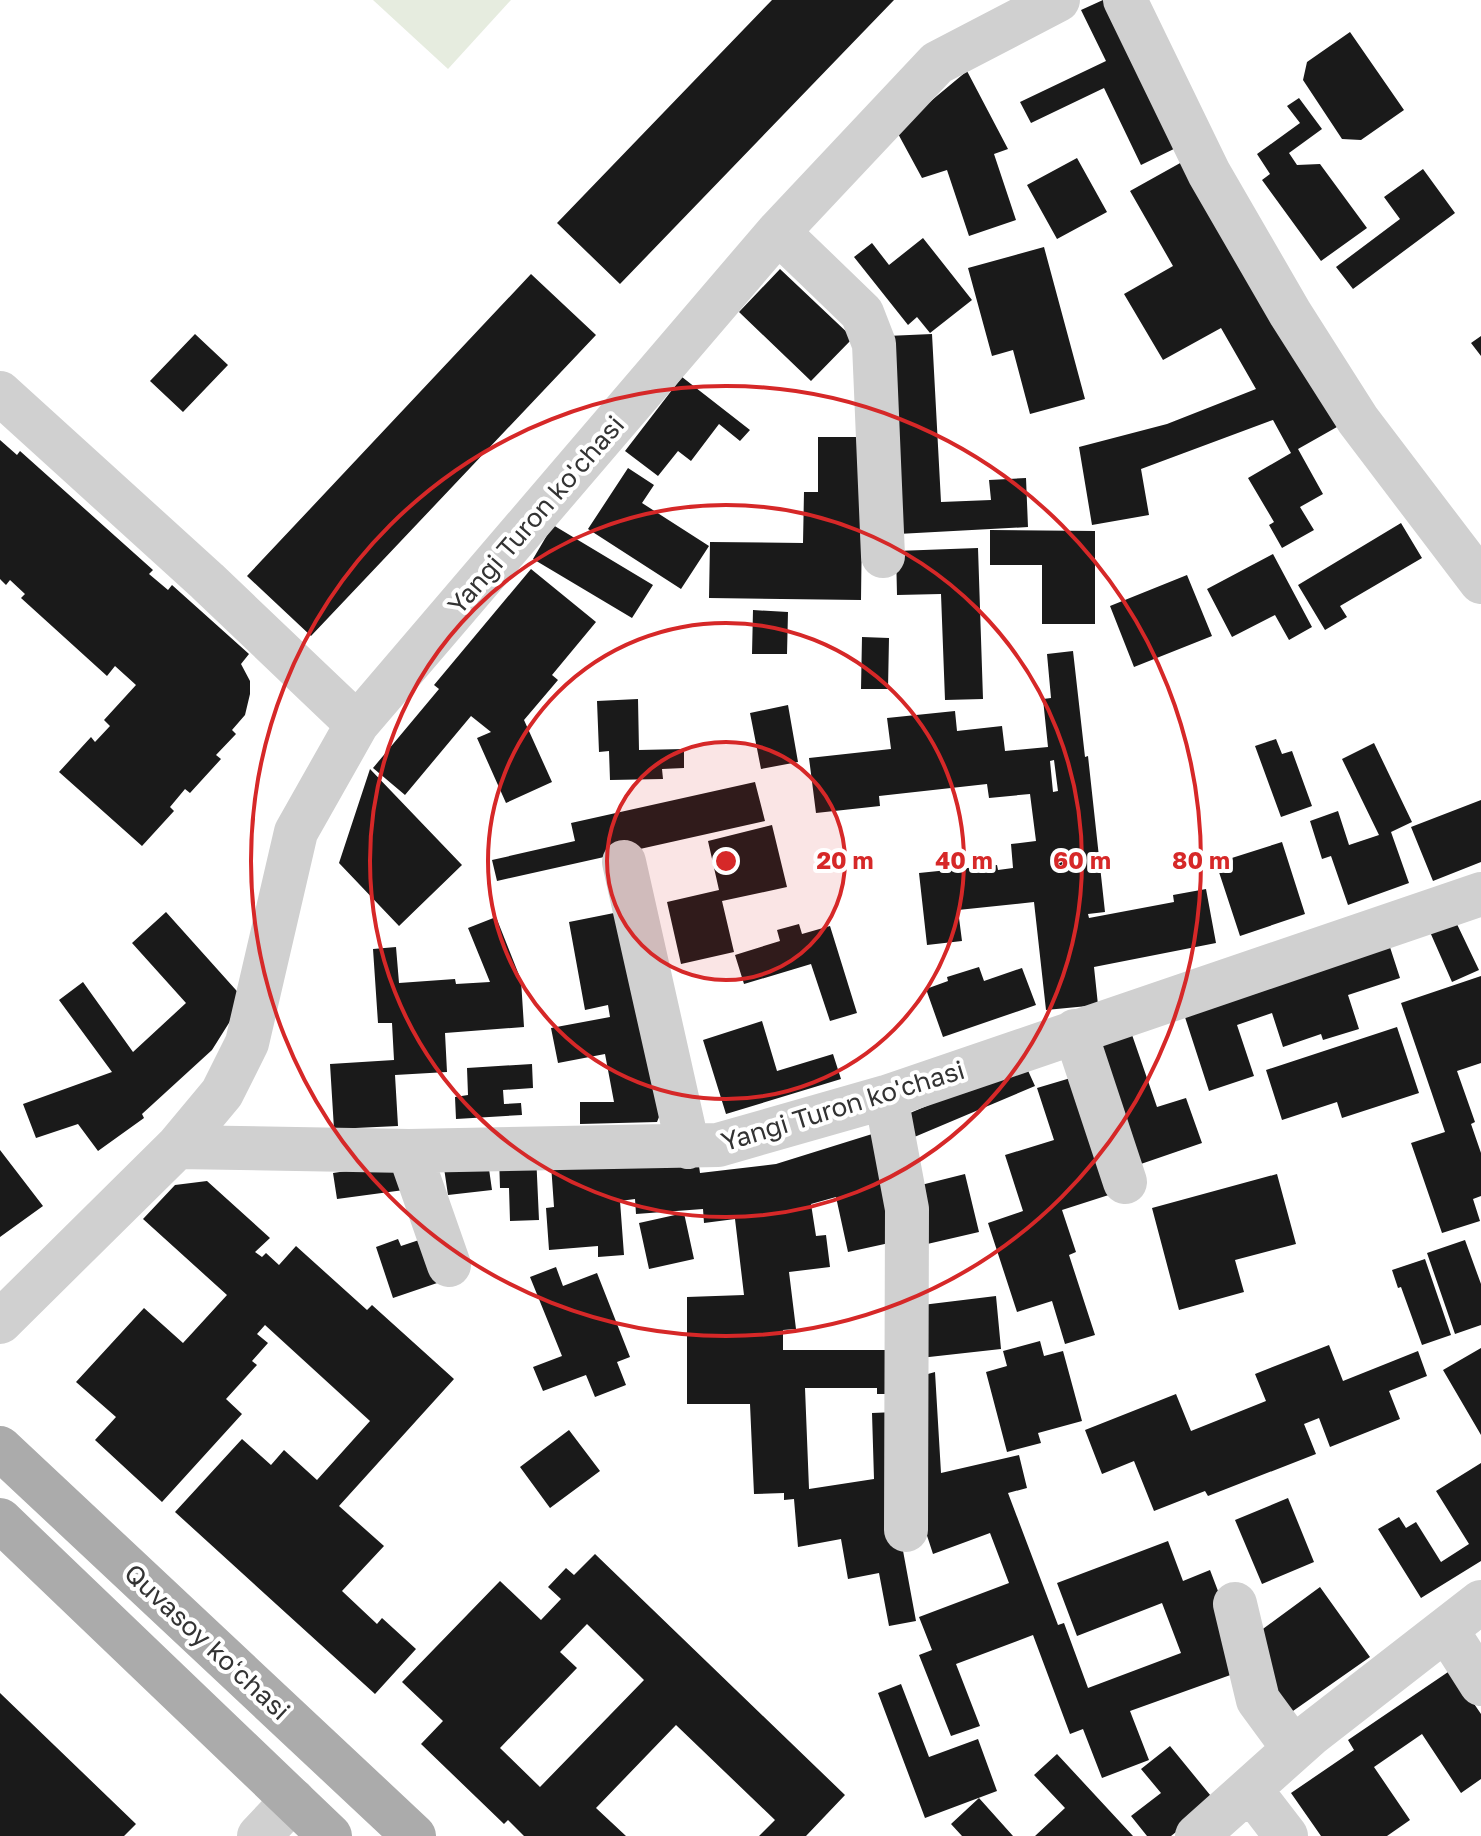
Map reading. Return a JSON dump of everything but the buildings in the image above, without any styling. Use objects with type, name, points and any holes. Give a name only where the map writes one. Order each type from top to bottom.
[{"type":"main road","name":"Quvasoy koʻchasi","points":[[0,1448],[414,1836]]},
{"type":"main road","name":"Quvasoy koʻchasi","points":[[0,1520],[330,1836]]},
{"type":"street","name":"Yangi Turon ko'chasi","points":[[0,1322],[177,1147],[222,1093],[247,1043],[296,832],[357,724],[778,232],[937,63],[1058,0]]},
{"type":"street","points":[[1125,0],[1209,173],[1290,313],[1358,420],[1481,582]]},
{"type":"street","points":[[778,232],[862,313],[874,344],[883,556]]},
{"type":"street","points":[[0,393],[207,581],[357,724]]},
{"type":"street","points":[[624,862],[688,1147]]},
{"type":"street","name":"Yangi Turon ko'chasi","points":[[177,1147],[409,1151],[718,1145],[886,1097],[1075,1031],[1475,909]]},
{"type":"street","points":[[1075,1031],[1125,1182]]},
{"type":"street","points":[[886,1097],[907,1209],[906,1530]]},
{"type":"street","points":[[409,1151],[449,1265]]},
{"type":"street","points":[[1197,1836],[1294,1749],[1481,1602]]},
{"type":"street","points":[[1235,1604],[1258,1700],[1294,1749]]},
{"type":"street","points":[[1446,1629],[1481,1684]]},
{"type":"street","points":[[1250,1789],[1286,1836]]},
{"type":"street","points":[[259,1836],[293,1800]]},
{"type":"shaded area","points":[[373,0],[511,0],[448,69]]}]
